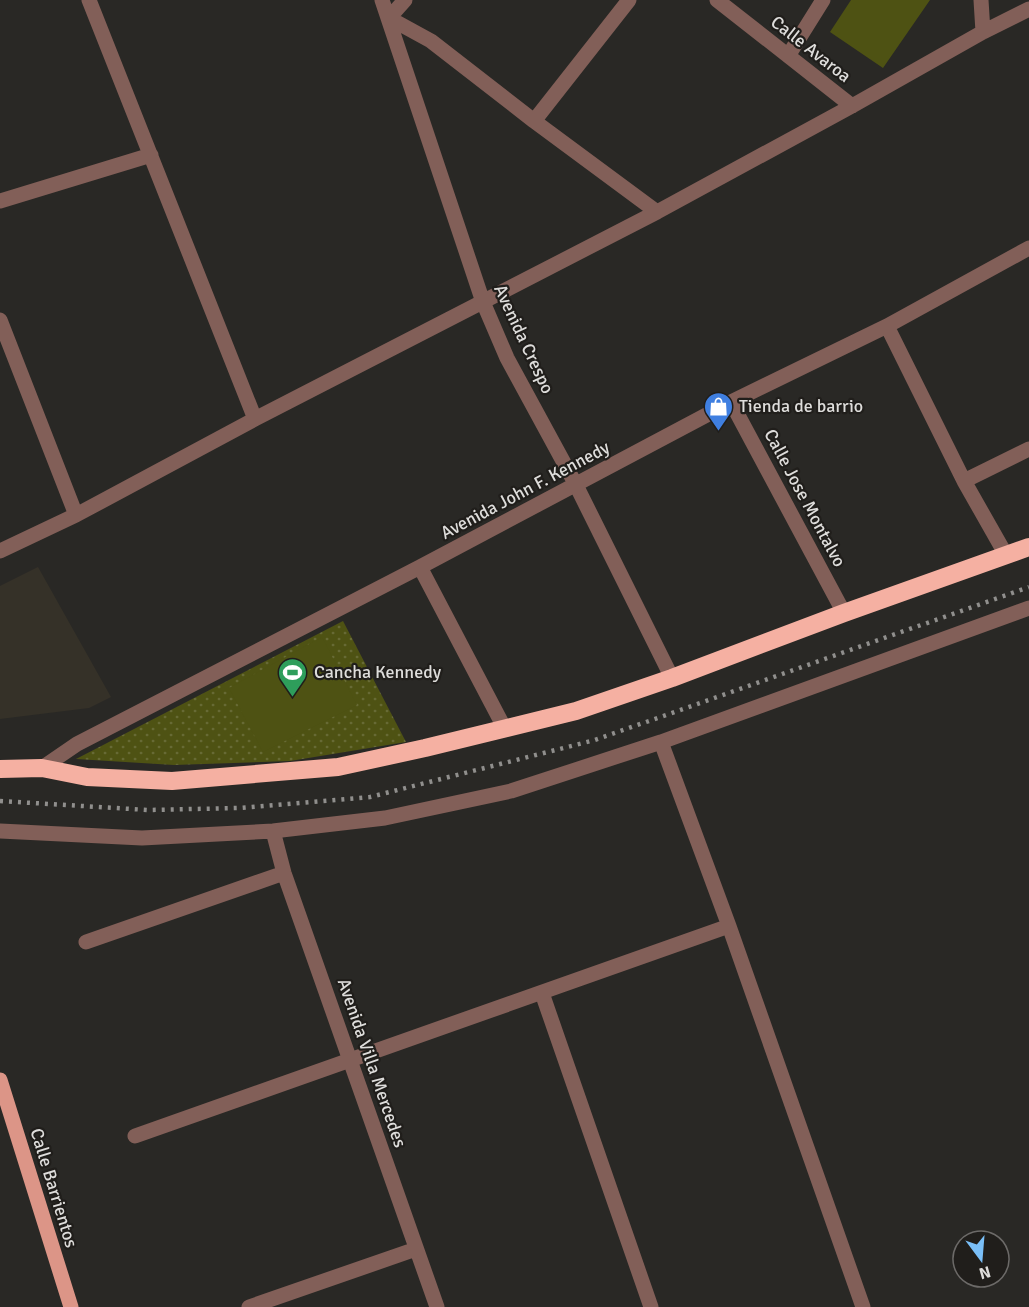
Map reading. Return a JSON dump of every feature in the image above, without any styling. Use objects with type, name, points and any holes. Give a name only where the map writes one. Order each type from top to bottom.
[{"type":"highway","points":[[0,769],[42,768],[87,777],[172,781],[338,767],[576,711],[1029,547]]},
{"type":"main road","name":"Calle Barrientos","points":[[0,1080],[71,1307]]},
{"type":"street","points":[[89,0],[255,419]]},
{"type":"street","name":"Avenida Crespo","points":[[382,0],[483,302],[507,358],[576,485],[672,678]]},
{"type":"street","points":[[405,0],[389,18],[431,41],[657,212]]},
{"type":"street","points":[[534,121],[629,0]]},
{"type":"street","name":"Calle Avaroa","points":[[717,0],[852,106]]},
{"type":"street","points":[[788,56],[823,0]]},
{"type":"street","points":[[981,0],[983,32]]},
{"type":"street","points":[[0,551],[76,515],[255,419],[657,212],[983,32],[1029,9]]},
{"type":"street","points":[[0,201],[151,155]]},
{"type":"street","name":"Avenida John F. Kennedy","points":[[42,768],[77,744],[420,567],[731,402],[887,326],[1029,248]]},
{"type":"street","points":[[0,320],[76,515]]},
{"type":"street","points":[[887,326],[964,481],[1006,555]]},
{"type":"street","name":"Calle Jose Montalvo","points":[[731,402],[844,613]]},
{"type":"street","points":[[964,481],[1029,449]]},
{"type":"street","points":[[420,567],[505,729]]},
{"type":"street","points":[[0,831],[142,838],[273,831],[385,818],[511,791],[662,742],[1029,608]]},
{"type":"street","points":[[662,742],[729,926],[858,1305]]},
{"type":"street","name":"Avenida Villa Mercedes","points":[[273,831],[284,873],[436,1307]]},
{"type":"street","points":[[86,942],[284,873]]},
{"type":"street","points":[[135,1136],[729,926]]},
{"type":"street","points":[[542,993],[651,1307]]},
{"type":"street","points":[[249,1307],[416,1249]]},
{"type":"shaded area","points":[[38,567],[111,697],[89,708],[0,719],[0,586]]},
{"type":"green space","points":[[851,0],[930,0],[883,68],[830,32]]},
{"type":"green space","points":[[343,621],[406,742],[290,761],[174,765],[76,759]]},
{"type":"green space","name":"Cancha Kennedy","points":[[322,637],[357,705],[263,752],[229,688]]},
{"type":"railway","points":[[0,801],[148,810],[239,808],[370,797],[595,740],[1029,587]]},
{"type":"place","name":"Tienda de barrio","points":[[718,432]]},
{"type":"place","name":"Cancha Kennedy","points":[[293,698]]}]
